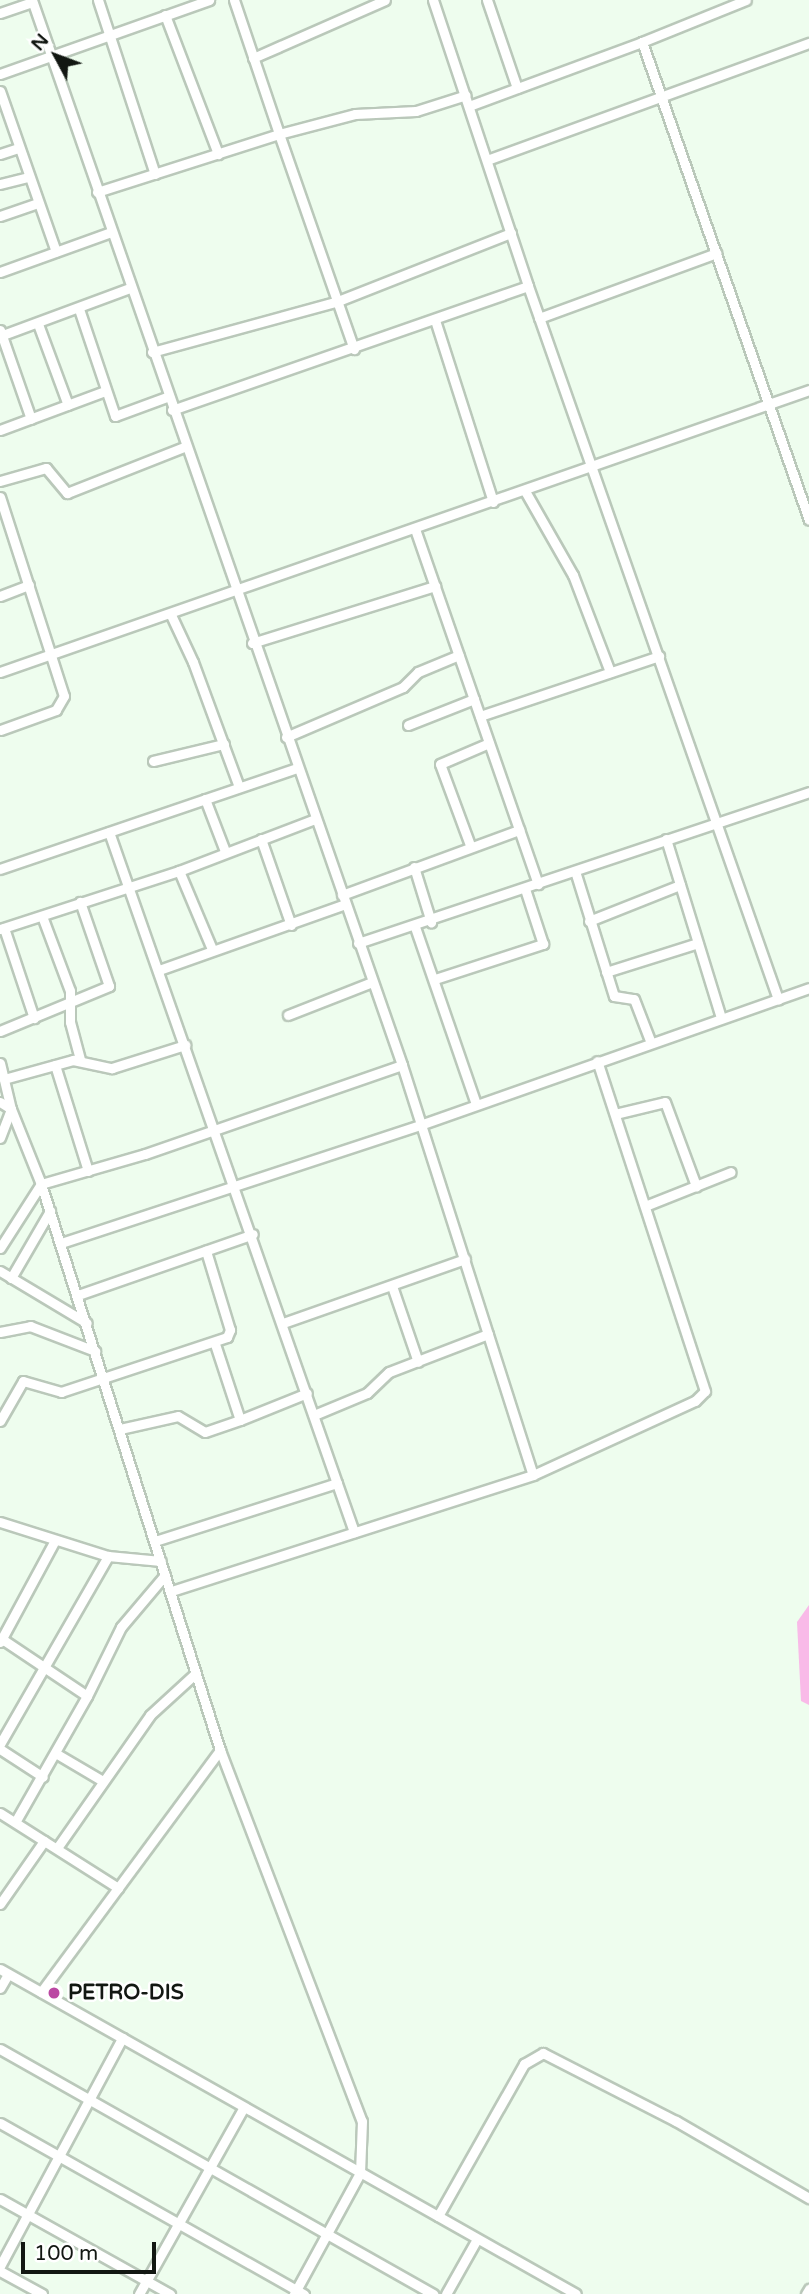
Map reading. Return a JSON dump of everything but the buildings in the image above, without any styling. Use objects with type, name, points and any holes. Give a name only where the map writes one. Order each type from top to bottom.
[{"type":"street","points":[[98,0],[155,174]]},
{"type":"street","points":[[0,74],[194,3],[209,0]]},
{"type":"street","points":[[234,0],[354,349]]},
{"type":"street","points":[[253,58],[385,0]]},
{"type":"street","points":[[433,0],[539,318],[778,999]]},
{"type":"street","points":[[487,0],[517,88]]},
{"type":"street","points":[[469,106],[746,0]]},
{"type":"street","points":[[0,13],[32,1],[234,593],[402,1065],[533,1475]]},
{"type":"street","points":[[165,15],[218,154]]},
{"type":"street","points":[[642,42],[809,520]]},
{"type":"street","points":[[487,160],[662,99],[809,43]]},
{"type":"street","points":[[0,91],[56,252]]},
{"type":"street","points":[[97,192],[279,134],[355,114],[410,112],[466,95]]},
{"type":"street","points":[[0,126],[10,122]]},
{"type":"street","points":[[0,154],[19,148]]},
{"type":"street","points":[[0,184],[29,177]]},
{"type":"street","points":[[0,216],[38,203]]},
{"type":"street","points":[[0,272],[111,232]]},
{"type":"street","points":[[152,352],[338,301],[511,233]]},
{"type":"street","points":[[539,318],[717,253]]},
{"type":"street","points":[[172,410],[354,349],[528,286]]},
{"type":"street","points":[[32,419],[1,334],[38,324],[130,288]]},
{"type":"street","points":[[79,309],[112,412],[118,416],[167,397]]},
{"type":"street","points":[[435,320],[493,502]]},
{"type":"street","points":[[38,324],[68,405]]},
{"type":"street","points":[[0,672],[171,615],[809,390]]},
{"type":"street","points":[[0,430],[105,391]]},
{"type":"street","points":[[0,481],[46,468],[67,493],[184,447]]},
{"type":"street","points":[[525,491],[573,575],[610,672]]},
{"type":"street","points":[[0,497],[2,511],[54,655],[64,696],[60,706],[0,730]]},
{"type":"street","points":[[415,529],[538,884]]},
{"type":"street","points":[[0,596],[29,585]]},
{"type":"street","points":[[252,643],[435,586]]},
{"type":"street","points":[[171,615],[239,787]]},
{"type":"street","points":[[286,737],[403,687],[418,671],[459,655]]},
{"type":"street","points":[[480,716],[659,656]]},
{"type":"street","points":[[408,725],[474,699]]},
{"type":"street","points":[[470,845],[440,764],[489,743]]},
{"type":"street","points":[[153,761],[224,744]]},
{"type":"street","points":[[0,869],[296,768]]},
{"type":"street","points":[[358,943],[431,922],[809,792]]},
{"type":"street","points":[[205,799],[225,851]]},
{"type":"street","points":[[34,1018],[2,929],[127,884],[179,871],[225,851],[315,819]]},
{"type":"street","points":[[159,970],[212,949],[291,925],[414,867],[470,845],[519,830]]},
{"type":"street","points":[[108,832],[236,1185],[354,1532]]},
{"type":"street","points":[[261,839],[291,925]]},
{"type":"street","points":[[666,839],[721,1018]]},
{"type":"street","points":[[414,867],[431,922]]},
{"type":"street","points":[[179,871],[212,949]]},
{"type":"street","points":[[575,871],[614,996],[634,999],[652,1043]]},
{"type":"street","points":[[589,920],[680,885]]},
{"type":"street","points":[[435,979],[543,944],[525,889]]},
{"type":"street","points":[[0,1031],[71,1005],[109,986],[80,902]]},
{"type":"street","points":[[41,916],[71,1005],[69,1022],[80,1060]]},
{"type":"street","points":[[415,927],[476,1104]]},
{"type":"street","points":[[606,972],[698,943]]},
{"type":"street","points":[[288,1016],[372,982]]},
{"type":"street","points":[[61,1243],[421,1125],[597,1060],[809,988]]},
{"type":"street","points":[[4,1079],[80,1060],[112,1068],[185,1045]]},
{"type":"street","points":[[171,1591],[533,1475],[703,1395],[597,1060]]},
{"type":"street","points":[[0,1063],[11,1109],[41,1184],[78,1295],[220,1750],[362,2121],[360,2173],[298,2293],[0,2123]]},
{"type":"street","points":[[55,1065],[88,1171]]},
{"type":"street","points":[[0,1248],[41,1184],[216,1131],[402,1065]]},
{"type":"street","points":[[0,1102],[11,1109]]},
{"type":"street","points":[[615,1114],[665,1102],[696,1186]]},
{"type":"street","points":[[0,1138],[11,1109]]},
{"type":"street","points":[[645,1206],[731,1172]]},
{"type":"street","points":[[11,1278],[50,1212]]},
{"type":"street","points":[[78,1295],[253,1234]]},
{"type":"street","points":[[0,1421],[23,1381],[61,1392],[215,1344],[230,1330],[206,1251]]},
{"type":"street","points":[[283,1323],[465,1259]]},
{"type":"street","points":[[0,1272],[86,1323]]},
{"type":"street","points":[[392,1286],[418,1362]]},
{"type":"street","points":[[0,1332],[30,1326],[95,1351]]},
{"type":"street","points":[[314,1415],[367,1393],[388,1372],[488,1334]]},
{"type":"street","points":[[215,1344],[240,1420]]},
{"type":"street","points":[[120,1429],[178,1416],[205,1432],[307,1393]]},
{"type":"street","points":[[155,1541],[337,1483]]},
{"type":"street","points":[[0,1522],[54,1542],[108,1556],[161,1561]]},
{"type":"street","points":[[54,1542],[1,1641],[87,1696]]},
{"type":"street","points":[[0,1744],[108,1556]]},
{"type":"street","points":[[15,1822],[57,1754],[121,1628],[137,1604],[165,1575]]},
{"type":"street","points":[[57,1848],[101,1780],[150,1715],[196,1673]]},
{"type":"street","points":[[0,1749],[43,1777]]},
{"type":"street","points":[[41,1992],[220,1750]]},
{"type":"street","points":[[57,1754],[101,1780]]},
{"type":"street","points":[[0,1813],[118,1888]]},
{"type":"street","points":[[0,1905],[44,1841]]},
{"type":"street","points":[[0,1988],[4,1971],[576,2294]]},
{"type":"street","points":[[42,2294],[0,2268],[122,2038]]},
{"type":"street","points":[[0,2049],[326,2236],[433,2294]]},
{"type":"street","points":[[438,2216],[524,2064],[543,2053],[676,2121],[809,2198]]},
{"type":"street","points":[[139,2294],[244,2107]]},
{"type":"street","points":[[0,2199],[170,2294]]},
{"type":"street","points":[[446,2294],[477,2238]]},
{"type":"street","points":[[806,2294],[809,2289]]},
{"type":"shaded area","points":[[809,1605],[809,1705],[801,1701],[797,1622]]},
{"type":"place","name":"PETRO-DIS","points":[[54,1993]]}]
